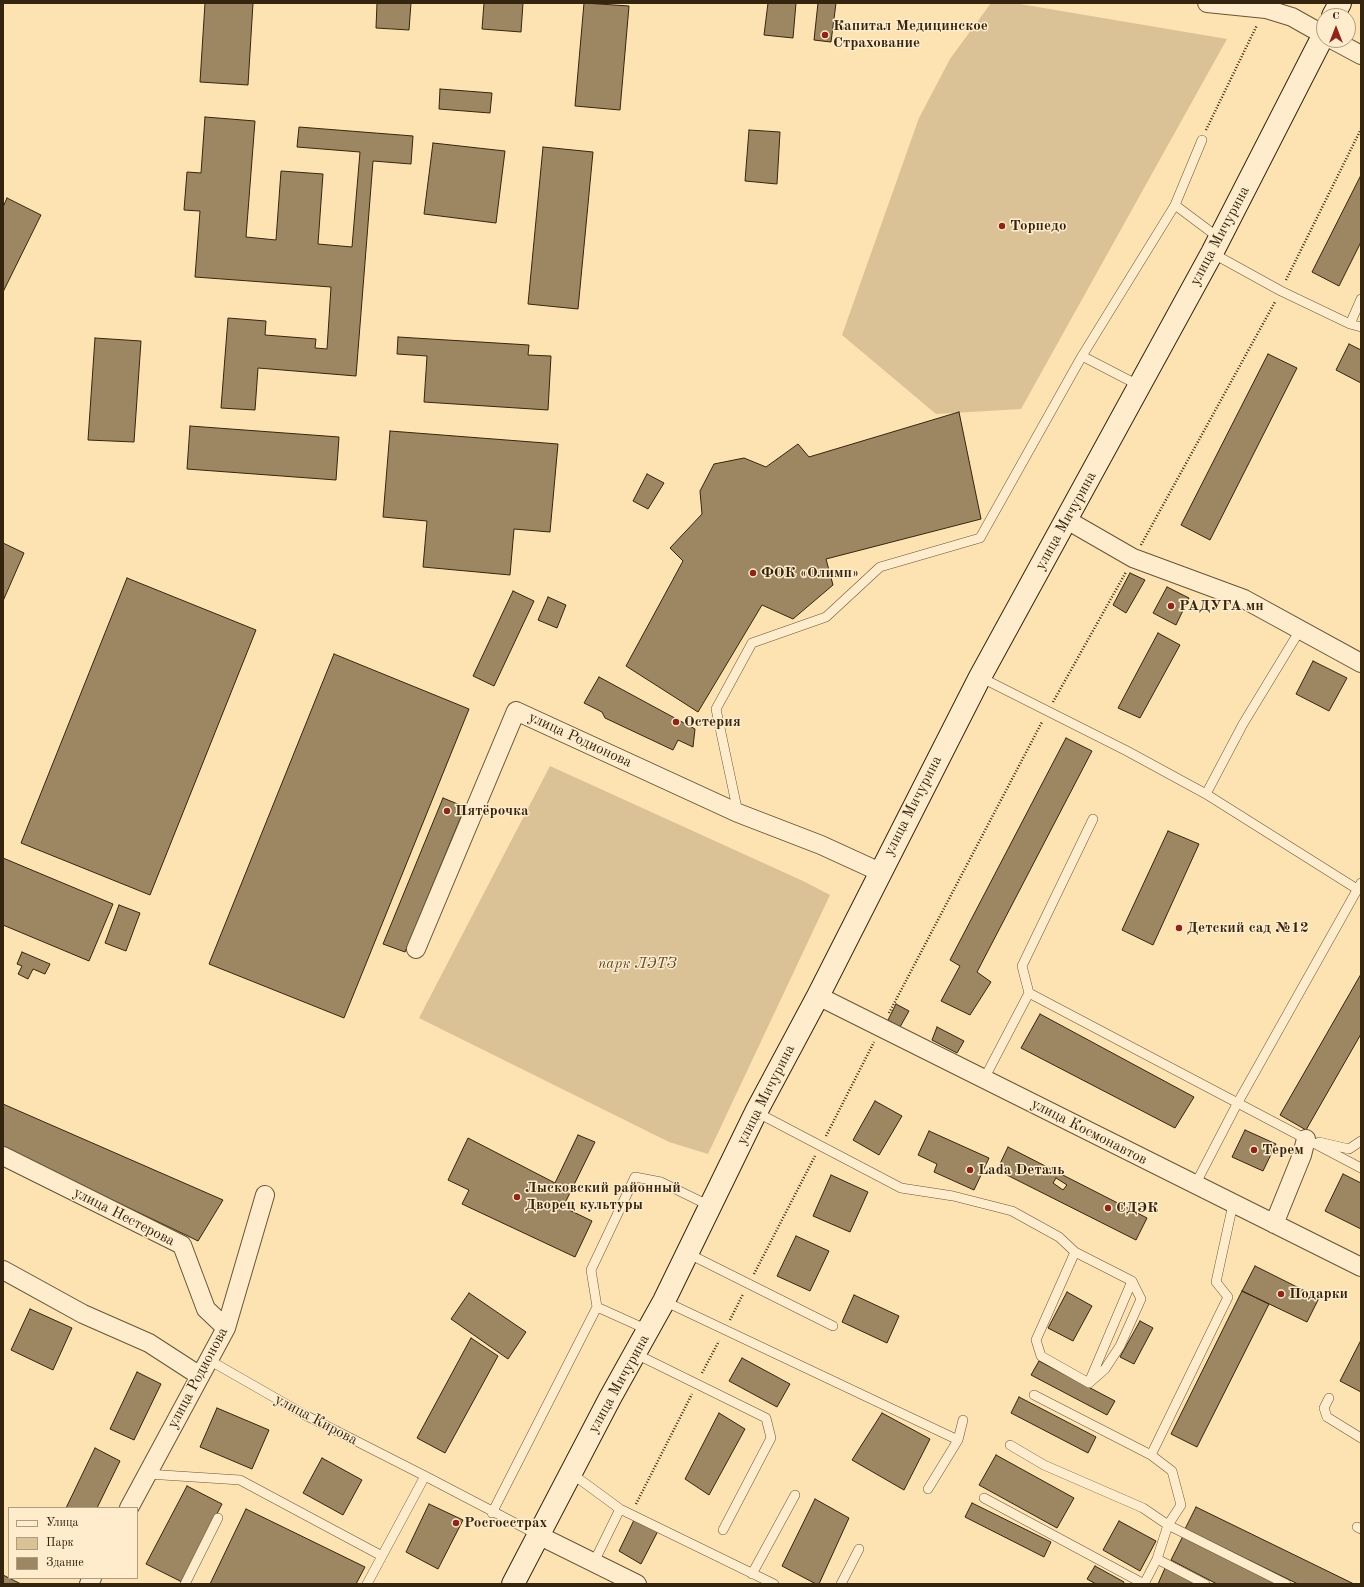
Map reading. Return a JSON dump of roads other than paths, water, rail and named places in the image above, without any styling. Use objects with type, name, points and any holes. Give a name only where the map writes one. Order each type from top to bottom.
[{"type":"main road","name":"улица Мичурина","points":[[513,1584],[664,1301],[756,1112],[818,996],[980,677],[1216,246],[1317,48]]},
{"type":"street","points":[[1208,3],[1266,9],[1292,16],[1316,30]]},
{"type":"street","points":[[1348,48],[1361,55]]},
{"type":"street","points":[[1067,520],[1134,558],[1244,599],[1361,663]]},
{"type":"street","name":"улица Родионова","points":[[416,949],[516,711],[738,813],[821,845],[880,872]]},
{"type":"street","name":"улица Космонавтов","points":[[818,996],[1361,1267]]},
{"type":"street","points":[[1274,1224],[1302,1156],[1306,1139]]},
{"type":"street","name":"улица Нестерова","points":[[3,1156],[182,1246],[206,1309],[226,1328]]},
{"type":"street","name":"улица Родионова","points":[[130,1507],[226,1328],[265,1195]]},
{"type":"street","points":[[3,1270],[83,1314],[149,1343],[200,1376]]},
{"type":"street","points":[[538,1536],[637,1584]]},
{"type":"lane","points":[[738,813],[716,709],[752,643],[826,617],[880,567],[980,538],[1082,356],[1175,205],[1202,140]]},
{"type":"lane","points":[[1175,205],[1216,246],[1281,291],[1350,324],[1361,327]]},
{"type":"lane","points":[[1350,324],[1361,299]]},
{"type":"lane","points":[[1082,356],[1140,386]]},
{"type":"lane","points":[[1206,794],[1243,724],[1300,630]]},
{"type":"lane","points":[[980,677],[1127,751],[1206,794],[1359,886],[1237,1104],[1195,1185]]},
{"type":"lane","points":[[984,1079],[1029,993],[1022,966],[1093,819]]},
{"type":"lane","points":[[1029,993],[1237,1104],[1361,1168]]},
{"type":"lane","points":[[756,1112],[901,1188],[953,1196],[1012,1211],[1058,1236],[1075,1252],[1132,1281],[1141,1299],[1135,1316],[1120,1346],[1105,1369],[1089,1383]]},
{"type":"lane","points":[[1306,1139],[1349,1149],[1361,1141]]},
{"type":"lane","points":[[492,1513],[598,1306],[591,1270],[635,1177],[661,1182],[710,1206]]},
{"type":"lane","points":[[1151,1455],[1228,1297],[1216,1282],[1233,1204]]},
{"type":"lane","points":[[1075,1252],[1036,1340],[1041,1356],[1089,1383]]},
{"type":"lane","points":[[687,1253],[833,1326]]},
{"type":"lane","points":[[1089,1383],[1132,1281]]},
{"type":"lane","points":[[664,1301],[958,1440]]},
{"type":"lane","points":[[598,1306],[648,1330]]},
{"type":"lane","points":[[636,1354],[766,1418],[771,1438],[723,1530]]},
{"type":"lane","name":"улица Кирова","points":[[209,1360],[305,1416],[425,1476],[492,1513],[538,1536]]},
{"type":"lane","points":[[984,1498],[1144,1584],[1157,1559],[1168,1525],[1181,1505],[1172,1471],[1151,1455],[1034,1395]]},
{"type":"lane","points":[[1330,1398],[1324,1408],[1327,1417],[1361,1438]]},
{"type":"lane","points":[[928,1489],[958,1440],[963,1420]]},
{"type":"lane","points":[[1010,1445],[1044,1466],[1143,1508],[1168,1525],[1286,1584]]},
{"type":"lane","points":[[571,1473],[620,1509],[631,1513],[774,1584]]},
{"type":"lane","points":[[147,1474],[240,1480],[382,1556]]},
{"type":"lane","points":[[367,1584],[425,1476]]},
{"type":"lane","points":[[752,1574],[795,1496]]},
{"type":"lane","points":[[594,1562],[620,1509]]},
{"type":"lane","points":[[186,1584],[218,1518]]},
{"type":"lane","points":[[841,1584],[859,1549]]},
{"type":"lane","points":[[1157,1559],[1205,1584]]},
{"type":"place","name":"Капитал Медицинское Страхование","points":[[825,35]]},
{"type":"place","name":"Торпедо","points":[[1002,226]]},
{"type":"place","name":"ФОК «Олимп»","points":[[753,573]]},
{"type":"place","name":"РАДУГА мн","points":[[1171,606]]},
{"type":"place","name":"Остерия","points":[[676,722]]},
{"type":"place","name":"Пятёрочка","points":[[447,811]]},
{"type":"place","name":"Детский сад №12","points":[[1179,928]]},
{"type":"place","name":"Терем","points":[[1254,1150]]},
{"type":"place","name":"Lada Dеталь","points":[[970,1170]]},
{"type":"place","name":"Лысковский районный Дворец культуры","points":[[517,1197]]},
{"type":"place","name":"СДЭК","points":[[1108,1208]]},
{"type":"place","name":"Подарки","points":[[1281,1294]]},
{"type":"place","name":"Росгосстрах","points":[[456,1523]]},
{"type":"park label","name":"парк ЛЭТЗ","points":[[637,964]]}]
